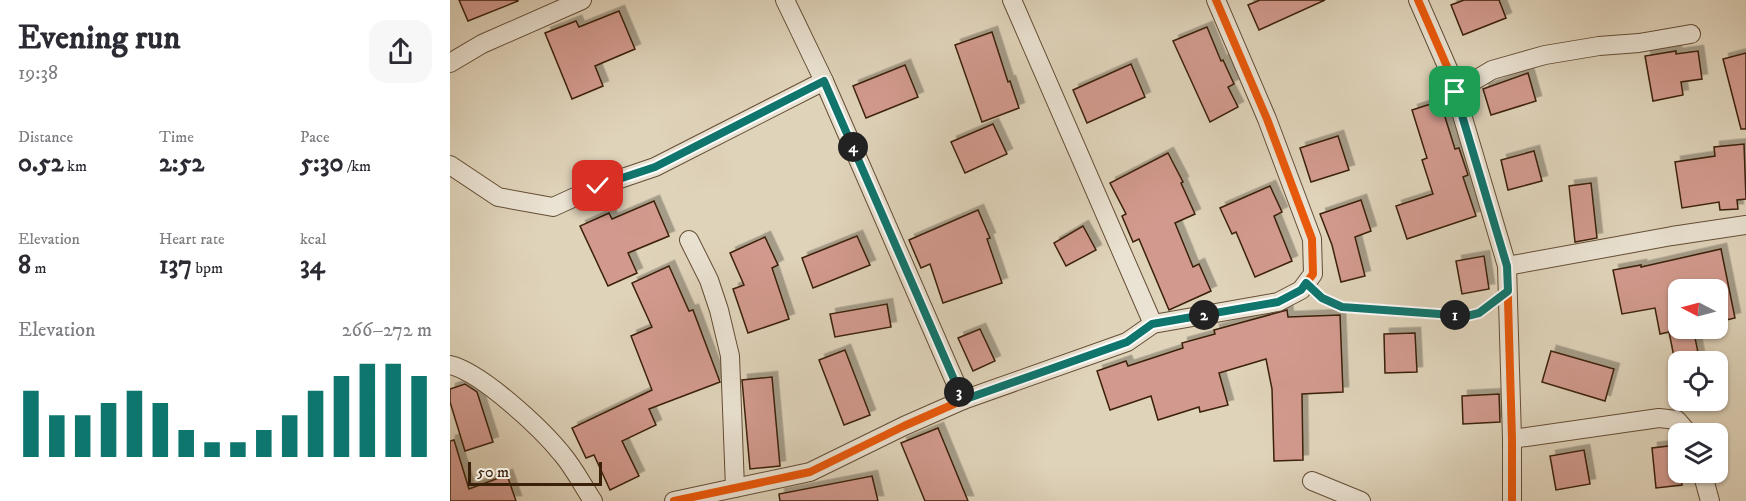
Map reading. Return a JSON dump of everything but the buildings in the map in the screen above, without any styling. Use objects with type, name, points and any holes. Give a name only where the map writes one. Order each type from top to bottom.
[{"type":"street","points":[[450,63],[482,44],[582,0]]},
{"type":"street","points":[[785,0],[824,81],[963,400]]},
{"type":"street","points":[[1012,0],[1152,324]]},
{"type":"street","points":[[674,501],[810,472],[963,400],[1127,342],[1152,324],[1278,302],[1301,290],[1313,274],[1312,240],[1267,119],[1216,0]]},
{"type":"street","points":[[1418,0],[1449,71],[1507,266],[1512,501]]},
{"type":"street","points":[[1455,92],[1492,70],[1545,55],[1691,34]]},
{"type":"street","points":[[450,165],[498,197],[553,207],[598,186],[655,167],[824,81]]},
{"type":"street","points":[[1507,266],[1746,225]]},
{"type":"street","points":[[689,240],[709,280],[730,356],[735,488]]},
{"type":"street","points":[[450,365],[480,379],[513,406],[563,454],[593,501]]},
{"type":"street","points":[[1512,439],[1659,418],[1677,420],[1680,423]]},
{"type":"street","points":[[1312,480],[1361,501]]},
{"type":"street","points":[[1705,483],[1710,501]]},
{"type":"lane","points":[[1306,283],[1322,298],[1342,307],[1467,316],[1479,313],[1508,291]]},
{"type":"cycle path","points":[[674,501],[810,472],[963,400],[1127,342],[1153,324],[1278,302],[1301,290],[1313,274],[1312,239],[1267,119],[1216,0]]},
{"type":"cycle path","points":[[1418,0],[1449,71],[1507,266],[1512,501]]},
{"type":"route","points":[[598,186],[655,167],[824,81],[963,400],[1127,342],[1152,324],[1278,302],[1301,290],[1306,283],[1322,298],[1342,307],[1467,316],[1479,313],[1508,291],[1507,266],[1455,92]]}]
